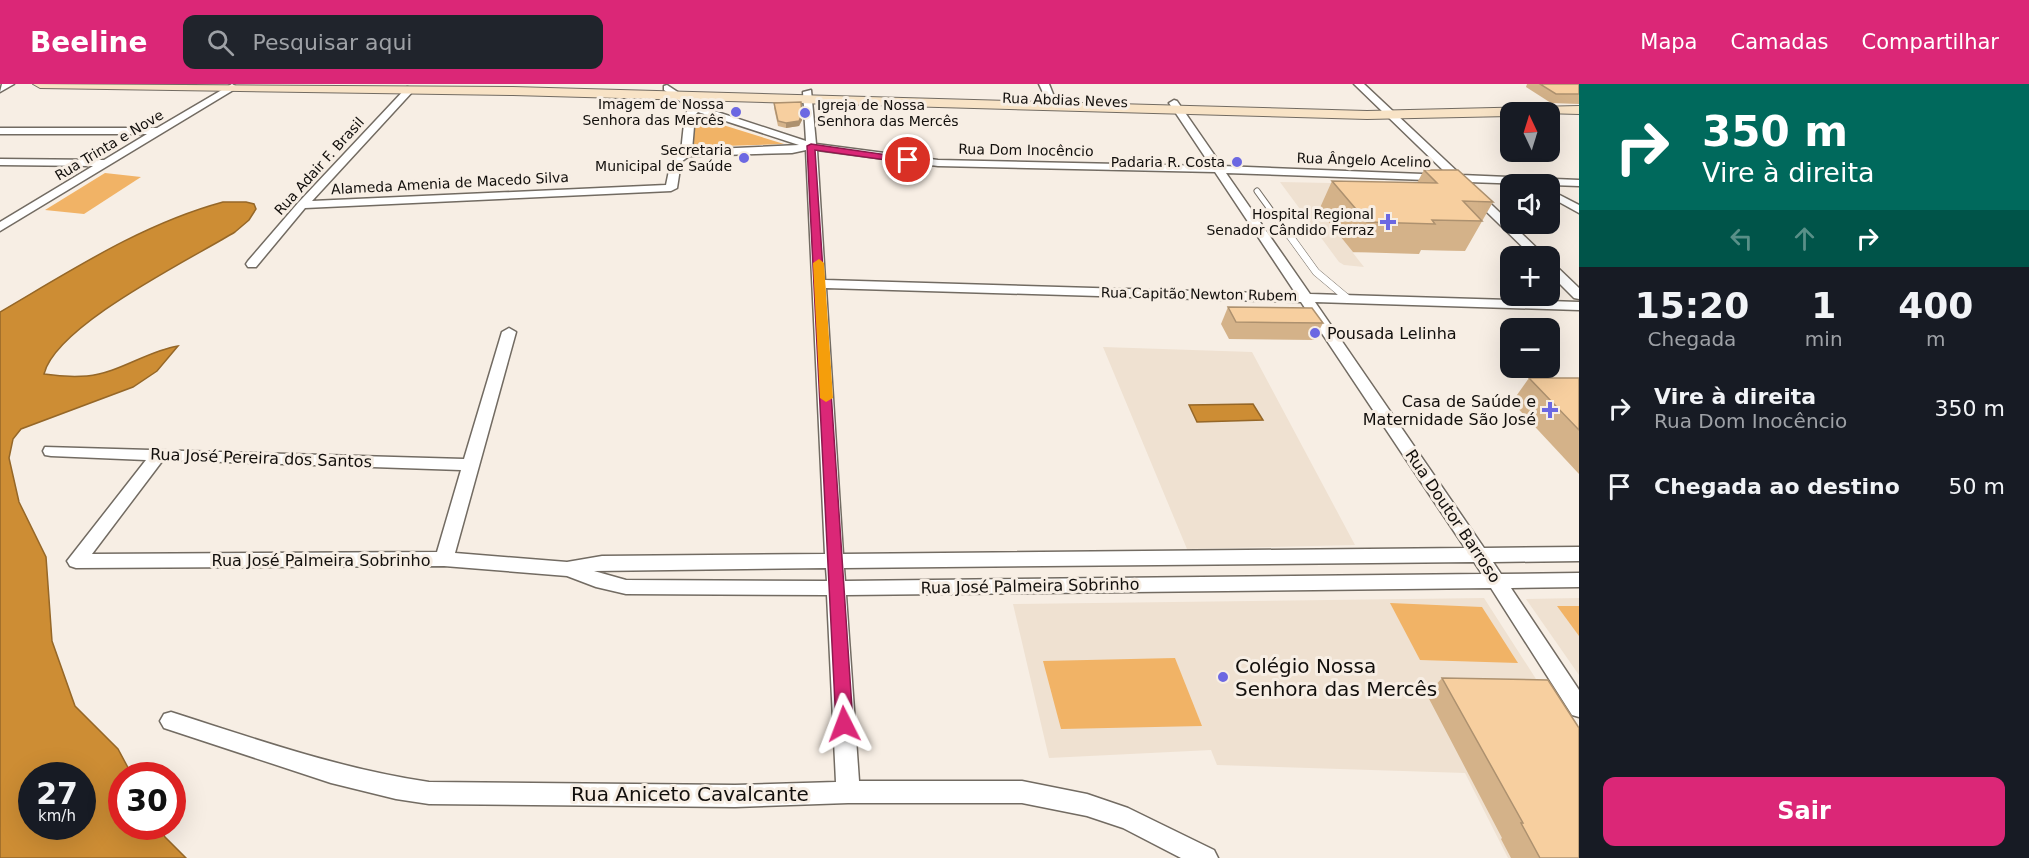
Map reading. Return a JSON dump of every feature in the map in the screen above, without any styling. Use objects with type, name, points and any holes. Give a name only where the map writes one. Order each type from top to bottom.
[{"type":"main road","points":[[40,84],[232,87],[381,86],[410,89],[515,87],[671,92]]},
{"type":"main road","points":[[556,84],[671,92]]},
{"type":"main road","name":"Rua Abdias Neves","points":[[671,92],[1176,106],[1367,115],[1579,110]]},
{"type":"main road","name":"Rua Abdias Neves","points":[[984,100],[1050,99],[1176,106]]},
{"type":"street","points":[[0,89],[9,84]]},
{"type":"street","points":[[1044,84],[1050,99]]},
{"type":"street","points":[[1359,84],[1392,113],[1457,179],[1528,246]]},
{"type":"street","name":"Rua Trinta e Nove","points":[[2,225],[232,87]]},
{"type":"street","name":"Rua Adair F. Brasil","points":[[252,264],[302,205],[410,89]]},
{"type":"street","name":"Rua Dom Inocêncio","points":[[671,92],[696,108],[811,146],[938,163],[1219,169]]},
{"type":"street","points":[[808,96],[848,792]]},
{"type":"street","name":"Rua Doutor Barroso","points":[[1176,106],[1497,581],[1579,708]]},
{"type":"street","points":[[696,108],[690,114],[686,153],[792,150],[811,146]]},
{"type":"street","points":[[0,131],[160,131]]},
{"type":"street","name":"Alameda Amenia de Macedo Silva","points":[[302,205],[671,188],[676,161],[686,153]]},
{"type":"street","points":[[0,162],[107,163]]},
{"type":"street","name":"Rua Ângelo Acelino","points":[[1219,169],[1500,182]]},
{"type":"street","name":"Rua Ângelo Acelino","points":[[1560,183],[1579,183]]},
{"type":"street","points":[[1560,199],[1579,210]]},
{"type":"street","points":[[1560,277],[1579,295]]},
{"type":"street","name":"Rua Capitão Newton Rubem","points":[[820,285],[1579,306]]},
{"type":"street","points":[[444,559],[509,332]]},
{"type":"street","name":"Rua José Pereira dos Santos","points":[[51,451],[471,465]]},
{"type":"street","name":"Rua José Palmeira Sobrinho","points":[[158,455],[76,561],[444,559],[567,569],[602,563],[1579,554]]},
{"type":"street","points":[[856,556],[1454,548]]},
{"type":"street","points":[[1087,559],[1096,585]]},
{"type":"street","name":"Rua José Palmeira Sobrinho","points":[[567,569],[596,580],[626,587],[838,588],[1579,580]]},
{"type":"street","name":"Rua Aniceto Cavalcante","points":[[171,721],[350,779],[390,789],[429,793],[735,796],[848,792],[1023,792],[1059,798],[1128,819],[1206,858]]},
{"type":"lane","points":[[1257,191],[1316,272],[1347,298]]},
{"type":"shaded area","points":[[694,116],[784,144],[692,147]]},
{"type":"shaded area","points":[[105,173],[141,177],[84,214],[45,210]]},
{"type":"shaded area","name":"Hospital Regional Senador Cândido Ferraz","points":[[1280,182],[1430,185],[1465,251],[1364,249],[1366,252],[1353,253],[1364,267],[1344,265],[1339,262]]},
{"type":"shaded area","points":[[223,202],[246,202],[254,204],[256,209],[249,220],[235,232],[158,276],[98,315],[73,335],[54,355],[44,374],[87,376],[99,374],[122,367],[155,352],[178,346],[157,371],[133,387],[21,429],[13,439],[9,458],[19,502],[46,557],[52,641],[75,706],[118,749],[125,762],[108,762],[108,840],[168,840],[186,858],[0,858],[0,312],[108,250],[164,223]]},
{"type":"shaded area","points":[[1103,347],[1252,352],[1355,545],[1187,549]]},
{"type":"shaded area","points":[[1253,404],[1263,420],[1197,422],[1189,405]]},
{"type":"shaded area","name":"Colégio Nossa Senhora das Mercês","points":[[1484,598],[1579,746],[1579,858],[1508,858],[1465,773],[1217,765],[1211,750],[1049,758],[1013,604]]},
{"type":"shaded area","points":[[1579,598],[1579,675],[1526,599]]},
{"type":"shaded area","points":[[1390,603],[1482,607],[1518,663],[1420,660]]},
{"type":"shaded area","points":[[1557,606],[1579,606],[1579,636]]},
{"type":"shaded area","points":[[1175,658],[1202,726],[1061,729],[1043,661]]},
{"type":"building","points":[[1540,84],[1579,84],[1579,94],[1556,94]]},
{"type":"building","points":[[801,102],[802,114],[799,121],[786,123],[778,121],[774,103]]},
{"type":"building","points":[[1424,170],[1458,170],[1493,202],[1463,201],[1482,221],[1432,220],[1435,224],[1367,222],[1332,181],[1437,183]]},
{"type":"building","points":[[1228,307],[1312,308],[1323,323],[1236,322]]},
{"type":"building","points":[[1529,378],[1579,378],[1579,430]]},
{"type":"building","points":[[1442,678],[1548,680],[1579,728],[1579,858],[1540,858],[1521,823],[1523,823]]},
{"type":"slow traffic","points":[[819,263],[826,398]]},
{"type":"place","name":"Imagem de Nossa Senhora das Mercês","points":[[736,112]]},
{"type":"place","name":"Igreja de Nossa Senhora das Mercês","points":[[805,113]]},
{"type":"place","name":"Secretaria Municipal de Saúde","points":[[744,158]]},
{"type":"place","name":"Padaria R. Costa","points":[[1237,162]]},
{"type":"place","name":"Hospital Regional Senador Cândido Ferraz","points":[[1388,222]]},
{"type":"place","name":"Pousada Lelinha","points":[[1315,333]]},
{"type":"place","name":"Casa de Saúde e Maternidade São José","points":[[1550,410]]},
{"type":"place","name":"Colégio Nossa Senhora das Mercês","points":[[1223,677]]},
{"type":"route","points":[[844,724],[811,146],[908,160]]}]
